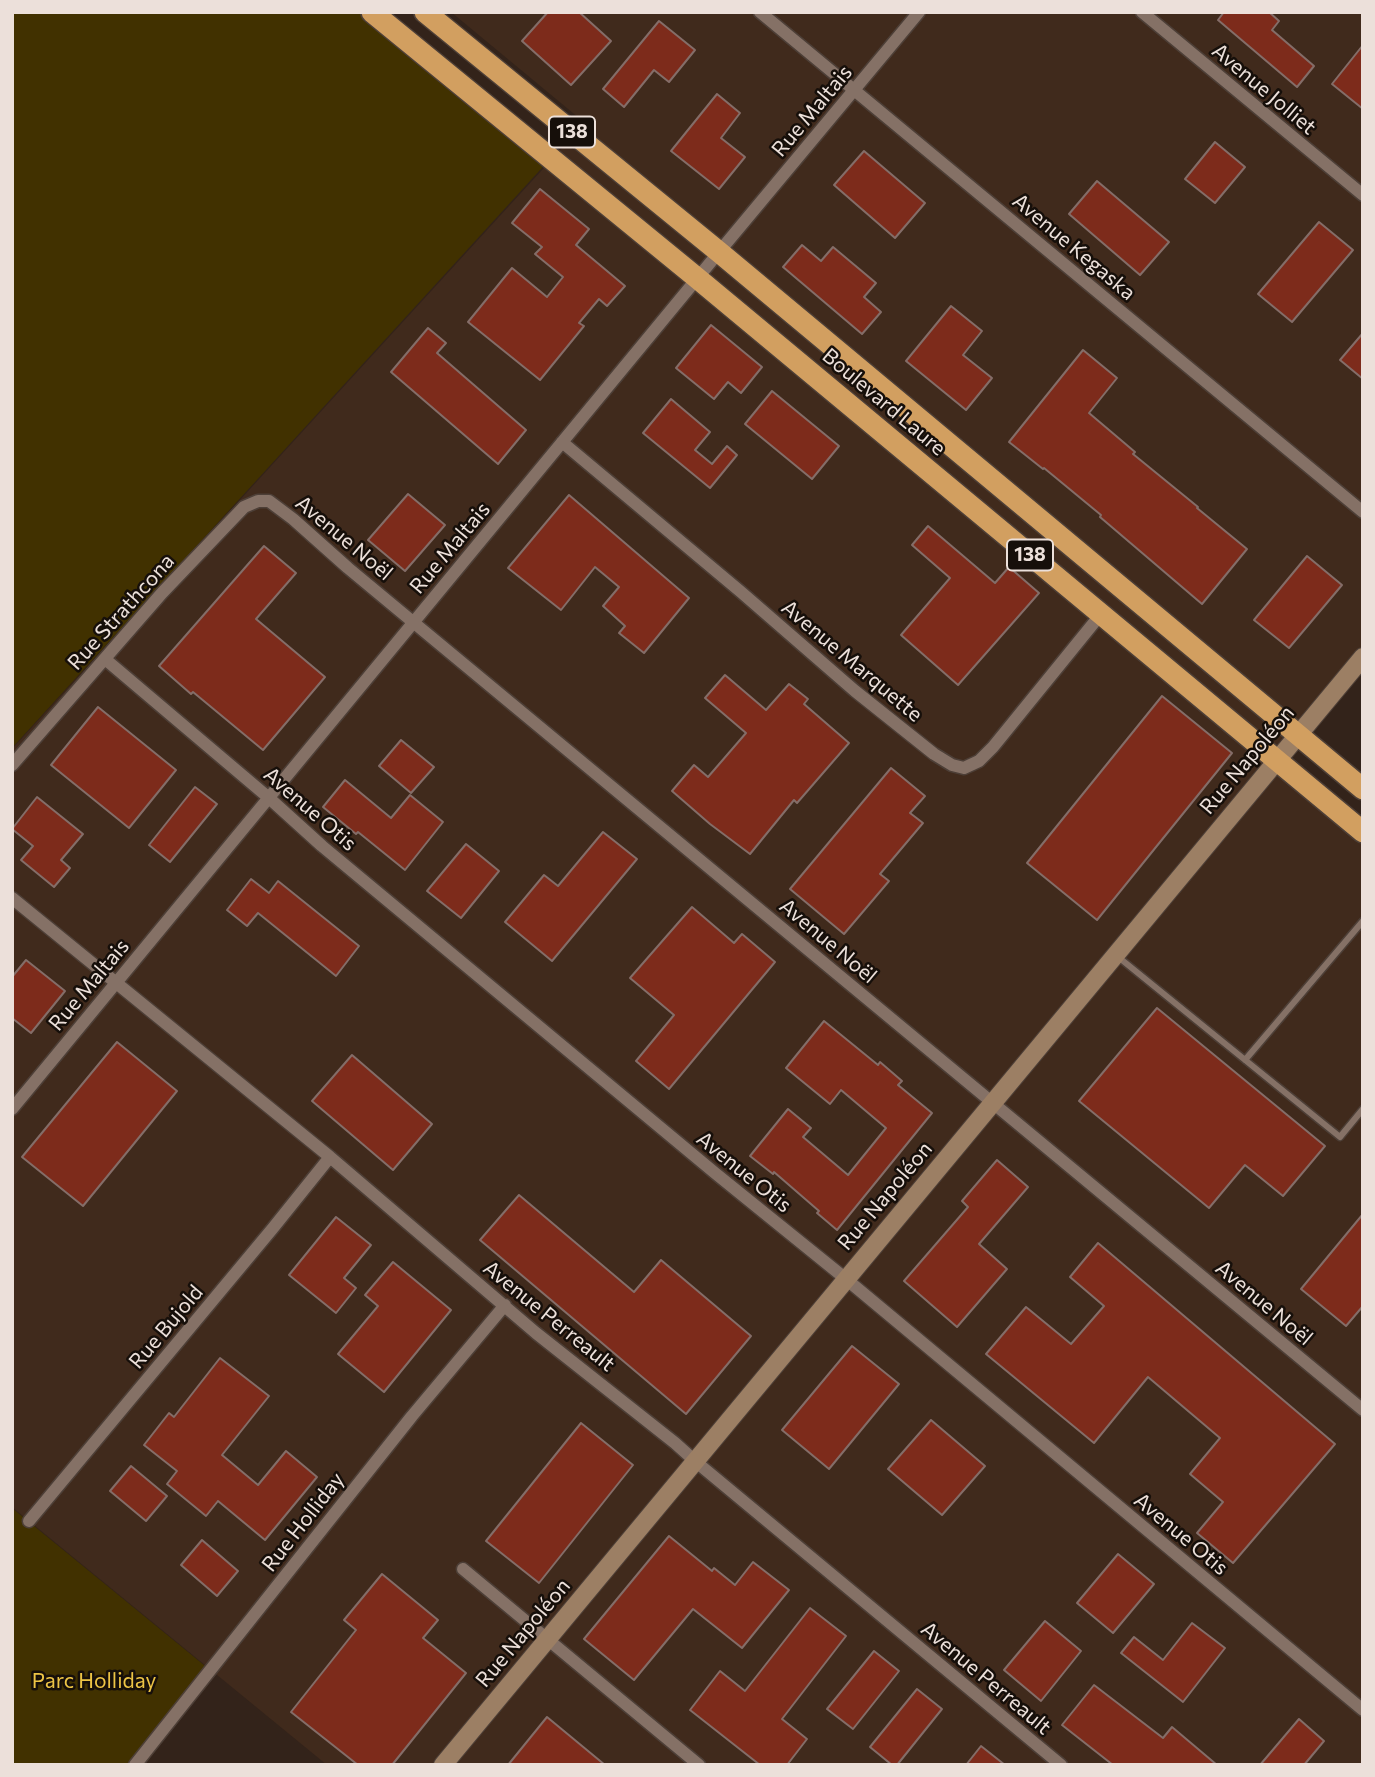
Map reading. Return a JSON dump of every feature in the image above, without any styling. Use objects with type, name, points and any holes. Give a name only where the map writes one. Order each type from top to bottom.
[{"type":"highway","name":"Boulevard Laure","points":[[373,12],[1363,832]]},
{"type":"highway","name":"Boulevard Laure","points":[[425,12],[719,252],[1363,789]]},
{"type":"street","name":"Avenue Kegaska","points":[[760,12],[1363,512]]},
{"type":"street","name":"Rue Maltais","points":[[12,1109],[919,12]]},
{"type":"street","name":"Avenue Jolliet","points":[[1142,12],[1363,195]]},
{"type":"street","name":"Avenue Marquette","points":[[562,442],[855,691],[918,742],[952,765],[964,768],[979,761],[993,747],[1101,614]]},
{"type":"street","name":"Rue Strathcona","points":[[12,765],[162,593],[244,507],[258,500],[269,501]]},
{"type":"street","name":"Avenue Noël","points":[[269,501],[1363,1410]]},
{"type":"street","name":"Rue Napoléon","points":[[443,1765],[1363,657]]},
{"type":"street","name":"Avenue Otis","points":[[105,659],[332,854],[1363,1710]]},
{"type":"street","name":"Avenue Perreault","points":[[12,898],[330,1157],[536,1333],[675,1443],[1060,1765]]},
{"type":"street","name":"Rue Bujold","points":[[29,1521],[330,1157]]},
{"type":"street","name":"Rue Holliday","points":[[135,1765],[412,1416],[505,1305]]},
{"type":"street","points":[[463,1569],[699,1765]]},
{"type":"lane","points":[[1245,1060],[1363,921]]},
{"type":"lane","points":[[1115,955],[1340,1137],[1363,1109]]},
{"type":"shaded area","points":[[451,12],[1359,12],[1363,15],[1363,660],[1277,761],[1363,833],[1363,1765],[327,1765],[12,1507],[12,749],[585,123]]},
{"type":"green space","points":[[12,12],[370,12],[551,158],[12,748]]},
{"type":"green space","name":"Parc Holliday","points":[[12,1508],[210,1670],[135,1765],[12,1765]]},
{"type":"building","points":[[548,12],[579,12],[611,41],[571,85],[522,41]]},
{"type":"building","points":[[1224,12],[1269,12],[1279,21],[1272,30],[1314,66],[1297,87],[1218,20]]},
{"type":"building","points":[[659,21],[695,50],[669,82],[654,70],[624,107],[603,89]]},
{"type":"building","points":[[1363,45],[1363,109],[1332,84]]},
{"type":"building","points":[[717,94],[740,113],[721,138],[745,157],[719,189],[671,151]]},
{"type":"building","points":[[1215,142],[1245,167],[1215,203],[1185,179]]},
{"type":"building","points":[[864,151],[925,203],[895,238],[834,185]]},
{"type":"building","points":[[1097,181],[1169,242],[1140,275],[1069,214]]},
{"type":"building","points":[[540,189],[589,229],[576,245],[625,286],[607,306],[599,299],[579,323],[584,326],[540,380],[468,322],[512,268],[547,297],[563,277],[535,254],[542,247],[512,223]]},
{"type":"building","points":[[1319,222],[1353,250],[1292,322],[1258,294]]},
{"type":"building","points":[[802,245],[821,261],[833,247],[876,283],[864,297],[881,312],[862,334],[783,267]]},
{"type":"building","points":[[951,306],[982,331],[963,355],[992,378],[966,410],[906,361]]},
{"type":"building","points":[[711,325],[762,367],[741,393],[728,382],[714,399],[676,368]]},
{"type":"building","points":[[428,328],[446,343],[437,353],[526,430],[498,464],[391,372]]},
{"type":"building","points":[[1363,333],[1363,379],[1340,360]]},
{"type":"building","points":[[1083,350],[1117,378],[1089,413],[1135,452],[1133,454],[1247,549],[1202,604],[1100,517],[1101,515],[1009,442]]},
{"type":"building","points":[[772,391],[839,446],[812,479],[745,424]]},
{"type":"building","points":[[671,399],[710,432],[695,450],[712,464],[727,446],[737,455],[710,488],[643,433]]},
{"type":"building","points":[[408,494],[445,525],[405,571],[368,540]]},
{"type":"building","points":[[569,495],[689,598],[644,653],[619,633],[625,626],[603,606],[619,587],[595,567],[561,610],[508,568]]},
{"type":"building","points":[[928,526],[995,583],[1009,567],[1039,593],[958,685],[901,635],[950,578],[912,545]]},
{"type":"building","points":[[264,546],[296,573],[256,619],[325,677],[263,750],[159,666]]},
{"type":"building","points":[[1307,556],[1342,585],[1289,648],[1254,620]]},
{"type":"building","points":[[725,675],[766,710],[789,684],[808,699],[804,704],[849,743],[797,803],[794,800],[750,854],[672,791],[694,765],[708,777],[746,733],[705,698]]},
{"type":"building","points":[[1162,696],[1232,753],[1097,920],[1027,863]]},
{"type":"building","points":[[98,707],[176,770],[129,828],[51,765]]},
{"type":"building","points":[[401,740],[434,767],[411,793],[379,766]]},
{"type":"building","points":[[891,768],[925,796],[910,813],[923,823],[880,874],[889,881],[844,934],[790,889]]},
{"type":"building","points":[[345,780],[391,818],[410,795],[443,822],[405,870],[323,807]]},
{"type":"building","points":[[195,787],[217,804],[170,862],[149,845]]},
{"type":"building","points":[[37,797],[83,834],[61,860],[70,868],[54,887],[21,860],[33,846],[12,829]]},
{"type":"building","points":[[603,832],[637,859],[552,961],[505,922],[544,875],[558,886]]},
{"type":"building","points":[[466,844],[499,871],[461,918],[427,891]]},
{"type":"building","points":[[251,879],[269,893],[278,881],[359,946],[336,976],[258,913],[247,926],[227,910]]},
{"type":"building","points":[[692,907],[734,943],[742,934],[775,962],[669,1089],[636,1061],[674,1015],[630,978]]},
{"type":"building","points":[[26,960],[65,991],[31,1033],[12,1018],[12,977]]},
{"type":"building","points":[[1157,1008],[1325,1146],[1283,1196],[1245,1165],[1209,1208],[1079,1101]]},
{"type":"building","points":[[824,1021],[878,1065],[880,1062],[902,1081],[898,1085],[932,1113],[837,1230],[774,1172],[773,1174],[750,1156],[788,1109],[811,1128],[803,1137],[848,1175],[886,1128],[841,1090],[830,1104],[786,1068]]},
{"type":"building","points":[[117,1042],[177,1091],[83,1206],[22,1157]]},
{"type":"building","points":[[352,1055],[432,1124],[393,1170],[312,1101]]},
{"type":"building","points":[[997,1160],[1028,1187],[979,1244],[1007,1269],[957,1327],[904,1281],[968,1207],[962,1201]]},
{"type":"building","points":[[519,1195],[634,1292],[661,1260],[751,1336],[686,1414],[480,1240]]},
{"type":"building","points":[[1363,1214],[1363,1306],[1346,1326],[1301,1289]]},
{"type":"building","points":[[336,1217],[371,1245],[344,1278],[356,1288],[336,1313],[289,1275]]},
{"type":"building","points":[[1098,1243],[1335,1444],[1233,1563],[1197,1533],[1223,1502],[1190,1474],[1220,1438],[1148,1377],[1094,1443],[986,1354],[1026,1307],[1071,1344],[1104,1306],[1070,1277]]},
{"type":"building","points":[[393,1262],[451,1310],[384,1392],[338,1354],[378,1306],[365,1295]]},
{"type":"building","points":[[852,1346],[899,1384],[829,1469],[782,1430]]},
{"type":"building","points":[[220,1358],[269,1396],[222,1455],[258,1485],[286,1451],[317,1477],[265,1540],[218,1501],[206,1516],[167,1484],[177,1471],[144,1445],[169,1413],[174,1417]]},
{"type":"building","points":[[931,1420],[985,1466],[942,1515],[888,1469]]},
{"type":"building","points":[[581,1423],[633,1465],[539,1583],[486,1541]]},
{"type":"building","points":[[131,1466],[167,1496],[146,1521],[110,1491]]},
{"type":"building","points":[[669,1536],[712,1571],[714,1568],[735,1585],[753,1562],[789,1590],[742,1648],[693,1609],[634,1680],[584,1639]]},
{"type":"building","points":[[202,1540],[238,1571],[217,1596],[181,1565]]},
{"type":"building","points":[[1118,1554],[1154,1584],[1113,1633],[1077,1603]]},
{"type":"building","points":[[382,1574],[438,1620],[423,1638],[466,1673],[392,1765],[358,1765],[291,1712],[356,1630],[344,1620]]},
{"type":"building","points":[[810,1608],[846,1636],[782,1719],[807,1739],[787,1765],[760,1765],[690,1710],[720,1671],[745,1691]]},
{"type":"building","points":[[1045,1621],[1081,1651],[1041,1701],[1004,1670]]},
{"type":"building","points":[[1192,1623],[1225,1648],[1183,1702],[1121,1653],[1134,1637],[1163,1660]]},
{"type":"building","points":[[874,1651],[899,1671],[853,1729],[827,1709]]},
{"type":"building","points":[[1094,1685],[1163,1738],[1172,1727],[1217,1765],[1113,1765],[1062,1725]]},
{"type":"building","points":[[917,1689],[942,1709],[897,1765],[892,1765],[870,1747]]},
{"type":"building","points":[[547,1717],[605,1765],[508,1765]]},
{"type":"building","points":[[1299,1719],[1324,1741],[1304,1765],[1260,1765]]},
{"type":"building","points":[[981,1746],[1005,1765],[966,1765]]}]
